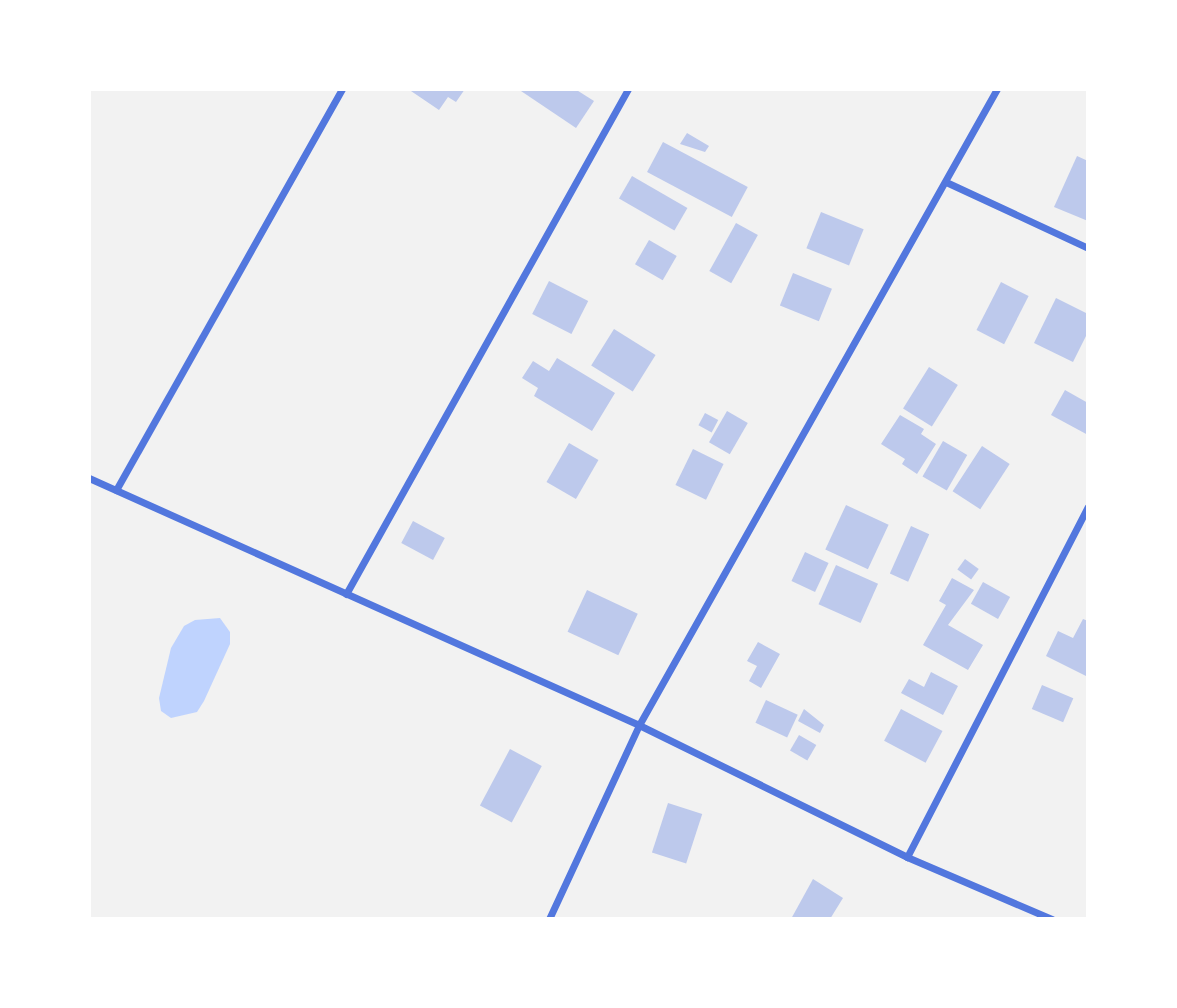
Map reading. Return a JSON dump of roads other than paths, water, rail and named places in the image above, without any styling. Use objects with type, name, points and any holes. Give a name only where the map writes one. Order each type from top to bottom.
[{"type":"street","points":[[116,490],[342,89]]},
{"type":"street","points":[[346,594],[628,89]]},
{"type":"street","points":[[550,919],[639,725],[996,89]]},
{"type":"street","points":[[946,181],[1088,248]]},
{"type":"street","points":[[89,478],[639,725],[907,857],[1052,919]]},
{"type":"street","points":[[907,857],[1088,507]]},
{"type":"water","points":[[220,618],[230,632],[230,644],[204,701],[197,712],[171,718],[161,711],[159,698],[171,648],[184,626],[195,620]]}]
